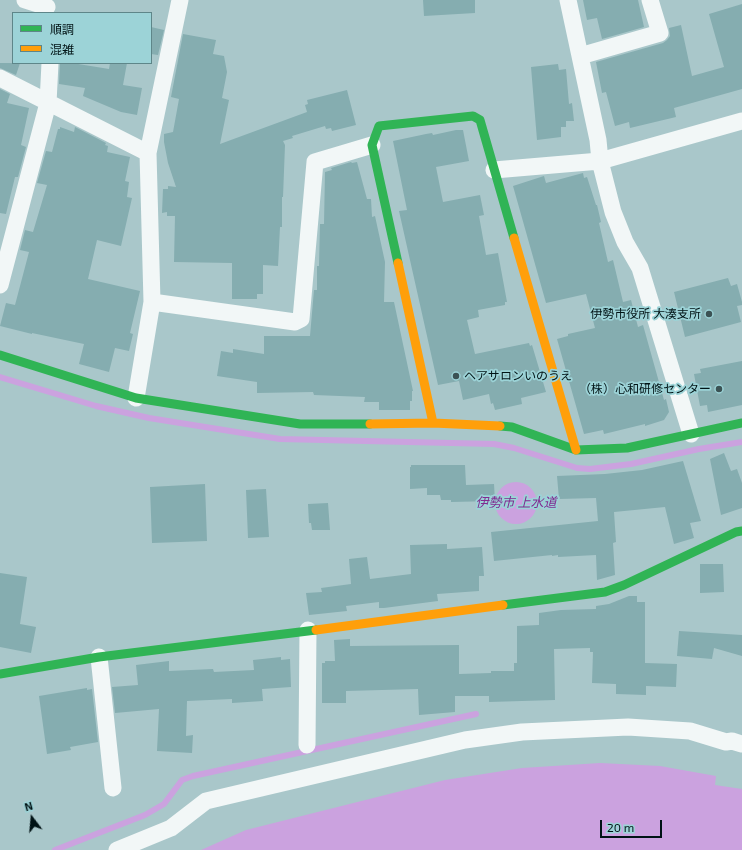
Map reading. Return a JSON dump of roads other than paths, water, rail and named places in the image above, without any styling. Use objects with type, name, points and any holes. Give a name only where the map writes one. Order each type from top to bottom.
[{"type":"street","points":[[25,0],[47,7]]},
{"type":"street","points":[[136,398],[152,302],[148,153],[180,0]]},
{"type":"street","points":[[568,0],[598,140],[600,161],[613,212],[625,242],[640,268],[691,434]]},
{"type":"street","points":[[580,56],[660,33],[650,0]]},
{"type":"street","points":[[0,285],[48,103],[50,64]]},
{"type":"street","points":[[0,78],[148,153]]},
{"type":"street","points":[[433,423],[372,146],[379,126],[474,116],[480,120],[576,450]]},
{"type":"street","points":[[494,170],[600,161],[742,121]]},
{"type":"street","points":[[152,302],[294,322],[301,319],[315,162],[372,146]]},
{"type":"street","points":[[0,355],[136,398],[300,424],[347,425],[433,423],[512,427],[576,450],[627,448],[742,423]]},
{"type":"street","points":[[0,674],[99,657],[605,592],[624,585],[736,532],[742,531]]},
{"type":"street","points":[[307,745],[308,630]]},
{"type":"street","points":[[99,657],[112,788]]},
{"type":"street","points":[[117,850],[171,828],[206,801],[465,740],[522,732],[628,727],[690,732],[726,742],[732,741],[742,744]]},
{"type":"water","name":"伊勢市 上水道","points":[[516,482],[531,488],[537,503],[531,518],[516,524],[501,518],[495,503],[501,488]]},
{"type":"water","points":[[600,763],[660,766],[716,776],[715,785],[742,789],[742,850],[201,850],[246,830],[445,780],[522,768]]},
{"type":"waterway","points":[[0,377],[96,406],[149,418],[280,439],[494,444],[514,448],[577,468],[590,469],[631,464],[699,449],[742,442]]},
{"type":"waterway","points":[[55,850],[145,815],[164,804],[182,780],[193,776],[476,714]]},
{"type":"place","name":"伊勢市役所 大湊支所","points":[[709,314]]},
{"type":"place","name":"ヘアサロンいのうえ","points":[[456,376]]},
{"type":"place","name":"（株）心和研修センター","points":[[719,389]]}]
